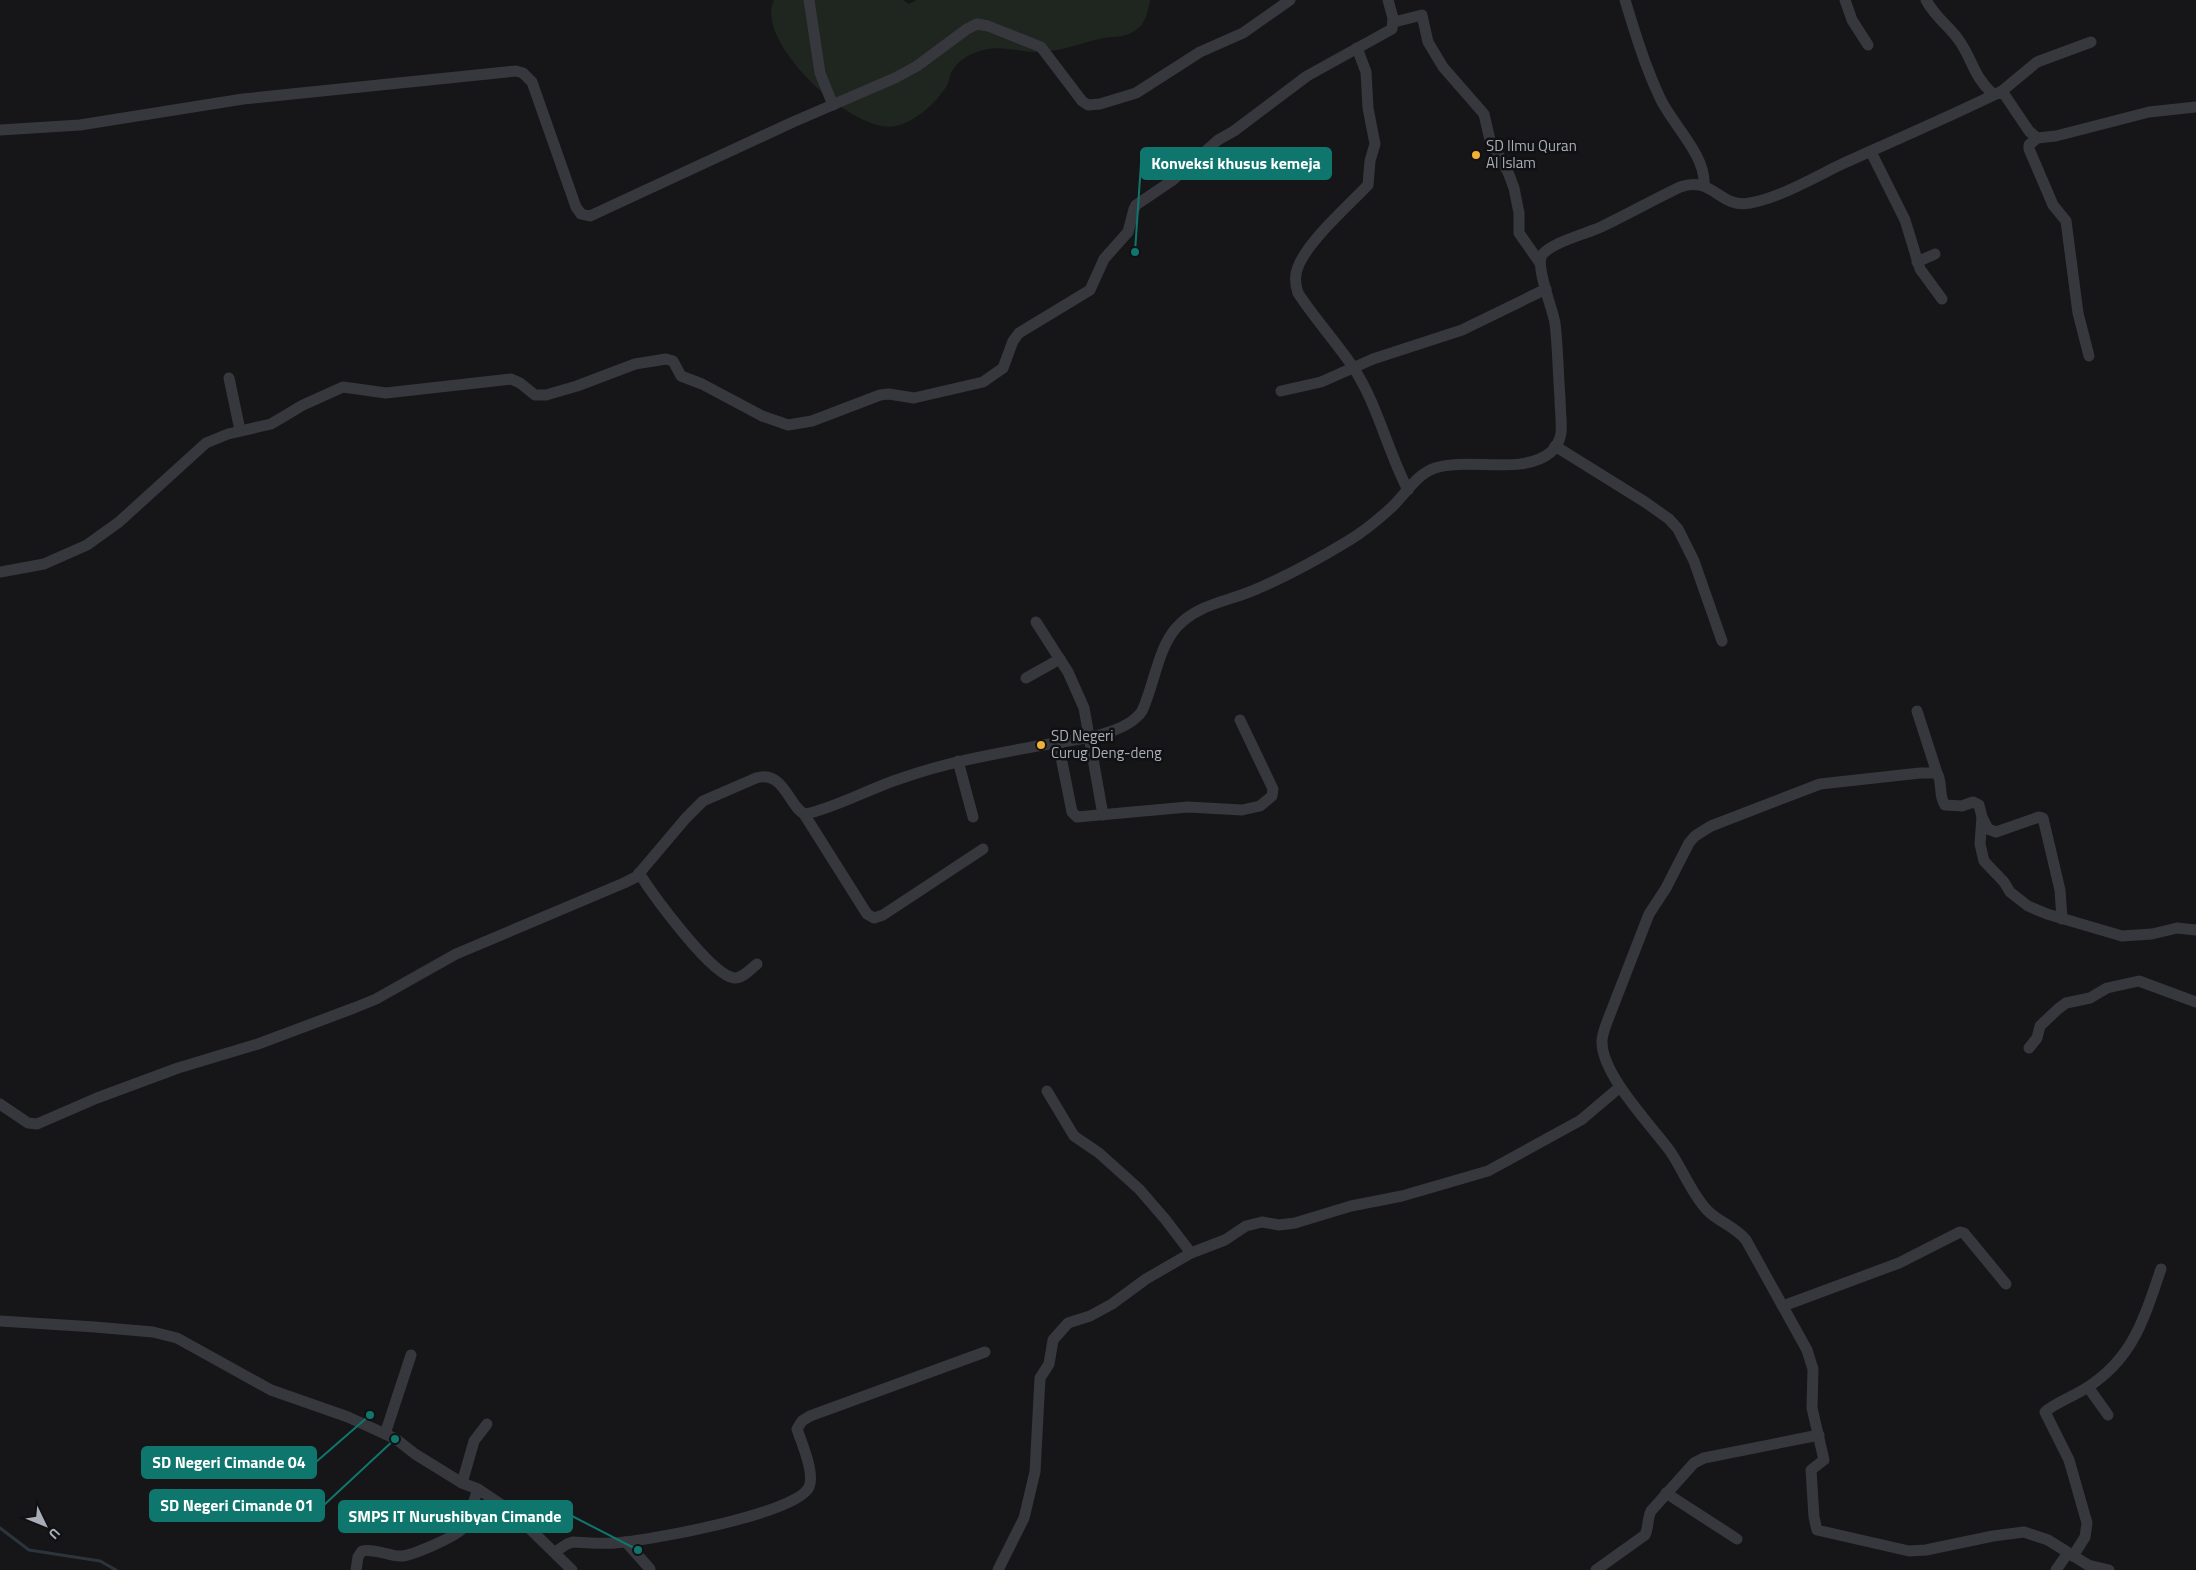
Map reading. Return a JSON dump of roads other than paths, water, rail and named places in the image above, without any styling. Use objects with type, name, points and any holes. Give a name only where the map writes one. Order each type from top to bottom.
[{"type":"street","points":[[809,0],[820,74],[833,105]]},
{"type":"street","points":[[0,130],[80,125],[243,99],[516,71],[523,73],[532,82],[576,207],[581,214],[586,216],[597,214],[907,72],[967,29],[977,24],[1038,45],[1085,103],[1092,105],[1107,103],[1136,93],[1200,52],[1242,33],[1290,0]]},
{"type":"street","points":[[0,572],[44,564],[88,545],[119,522],[206,443],[240,430],[278,421],[303,405],[343,387],[386,393],[511,379],[520,382],[535,395],[542,396],[577,386],[635,364],[666,359],[673,362],[681,376],[707,387],[767,418],[788,425],[812,421],[880,395],[889,394],[914,398],[983,382],[1003,368],[1011,345],[1019,333],[1090,290],[1104,259],[1128,232],[1136,205],[1173,180],[1218,140],[1234,131],[1297,83],[1386,33],[1392,28],[1394,22],[1388,0]]},
{"type":"street","points":[[1626,0],[1637,42],[1654,85],[1665,108],[1703,168],[1704,185]]},
{"type":"street","points":[[1845,0],[1852,20],[1868,45]]},
{"type":"street","points":[[1926,0],[1938,19],[1958,39],[1977,76],[1998,93],[2037,138]]},
{"type":"street","points":[[804,814],[901,778],[958,761],[1088,737],[1122,728],[1138,716],[1148,698],[1167,642],[1176,628],[1186,619],[1214,604],[1260,588],[1346,542],[1371,526],[1423,475],[1436,468],[1529,462],[1542,458],[1556,446],[1561,428],[1554,322],[1540,263],[1518,233],[1519,213],[1514,188],[1508,172],[1490,140],[1484,114],[1443,67],[1428,42],[1422,15],[1394,22]]},
{"type":"street","points":[[1540,263],[1544,254],[1555,247],[1600,228],[1688,184],[1704,185],[1728,200],[1738,203],[1751,203],[1871,152],[1998,93],[2037,62],[2091,42]]},
{"type":"street","points":[[1357,48],[1366,72],[1368,108],[1375,144],[1370,161],[1370,180],[1307,252],[1297,268],[1295,281],[1301,298],[1354,367],[1376,410],[1398,471],[1408,490]]},
{"type":"street","points":[[2090,356],[2078,313],[2068,227],[2066,221],[2053,205],[2029,145],[2037,138],[2056,136],[2150,112],[2196,106]]},
{"type":"street","points":[[1871,152],[1906,220],[1917,262],[1926,278],[1942,299]]},
{"type":"street","points":[[1917,262],[1935,254]]},
{"type":"street","points":[[1281,391],[1310,385],[1412,346],[1462,330],[1546,289]]},
{"type":"street","points":[[229,378],[240,430]]},
{"type":"street","points":[[1556,446],[1669,519],[1686,542],[1722,641]]},
{"type":"street","points":[[1036,622],[1073,681],[1084,708],[1103,815]]},
{"type":"street","points":[[1026,678],[1060,659]]},
{"type":"street","points":[[1917,711],[1940,778],[1944,804],[1957,807],[1973,802],[1979,805],[1988,829],[1996,832],[2039,817],[2044,818],[2060,890],[2062,919]]},
{"type":"street","points":[[1058,742],[1072,812],[1077,817],[1188,807],[1242,810],[1260,806],[1272,796],[1273,789],[1240,720]]},
{"type":"street","points":[[958,761],[973,817]]},
{"type":"street","points":[[1937,773],[1912,773],[1820,784],[1711,826],[1695,836],[1649,914],[1607,1022],[1603,1047],[1609,1066],[1620,1087],[1669,1150],[1706,1209],[1715,1218],[1737,1231],[1746,1240],[1812,1363],[1812,1408],[1824,1460],[1811,1470],[1814,1524],[1819,1532],[1909,1551],[1926,1550],[1986,1537],[2024,1532],[2048,1540],[2088,1565],[2109,1570]]},
{"type":"street","points":[[0,1104],[28,1123],[37,1124],[97,1098],[178,1068],[282,1036],[366,1003],[456,954],[615,887],[639,873],[703,801],[756,778],[764,776],[776,781],[804,814],[867,914],[874,918],[883,915],[983,849]]},
{"type":"street","points":[[1982,817],[1981,849],[1984,861],[1990,870],[2022,902],[2037,910],[2122,936],[2152,934],[2177,928],[2196,930]]},
{"type":"street","points":[[639,873],[658,903],[724,974],[740,978],[757,964]]},
{"type":"street","points":[[2029,1048],[2037,1038],[2040,1026],[2058,1009],[2066,1003],[2090,998],[2107,988],[2139,981],[2196,1002]]},
{"type":"street","points":[[998,1570],[1026,1512],[1035,1472],[1039,1380],[1049,1364],[1054,1340],[1068,1323],[1090,1316],[1112,1304],[1146,1279],[1191,1253],[1225,1240],[1246,1226],[1262,1222],[1284,1225],[1295,1223],[1351,1206],[1402,1196],[1488,1171],[1581,1120],[1620,1087]]},
{"type":"street","points":[[1046,1091],[1074,1136],[1099,1153],[1139,1189],[1166,1219],[1191,1253]]},
{"type":"street","points":[[1783,1306],[1899,1262],[1960,1232],[1964,1233],[2006,1284]]},
{"type":"street","points":[[2056,1570],[2086,1537],[2087,1523],[2069,1460],[2045,1412],[2088,1387],[2126,1352],[2136,1338],[2161,1270]]},
{"type":"street","points":[[0,1321],[153,1332],[177,1338],[271,1390],[348,1417],[396,1439],[415,1454],[462,1483],[478,1489],[520,1519],[572,1570]]},
{"type":"street","points":[[555,1552],[573,1542],[626,1542],[701,1529],[744,1518],[798,1498],[808,1489],[811,1482],[811,1473],[797,1429],[802,1421],[810,1416],[985,1352]]},
{"type":"street","points":[[385,1434],[411,1355]]},
{"type":"street","points":[[2088,1387],[2108,1415]]},
{"type":"street","points":[[462,1483],[474,1441],[487,1424]]},
{"type":"street","points":[[1596,1570],[1644,1535],[1647,1530],[1648,1516],[1690,1466],[1704,1458],[1819,1435]]},
{"type":"street","points":[[356,1570],[358,1557],[362,1552],[377,1552],[401,1556],[410,1555],[460,1532],[466,1524],[478,1489]]},
{"type":"street","points":[[1666,1493],[1737,1539]]},
{"type":"street","points":[[626,1542],[650,1569]]},
{"type":"waterway","points":[[0,1528],[29,1550],[100,1561],[116,1570]]},
{"type":"place","name":"SD Ilmu Quran Al Islam","points":[[1476,155]]},
{"type":"place","name":"Konveksi khusus kemeja","points":[[1135,252]]},
{"type":"place","name":"SD Negeri Curug Deng-deng","points":[[1041,745]]},
{"type":"place","name":"SD Negeri Cimande 04","points":[[370,1415]]},
{"type":"place","name":"SD Negeri Cimande 01","points":[[395,1439]]},
{"type":"place","name":"SMPS IT Nurushibyan Cimande","points":[[638,1550]]}]
